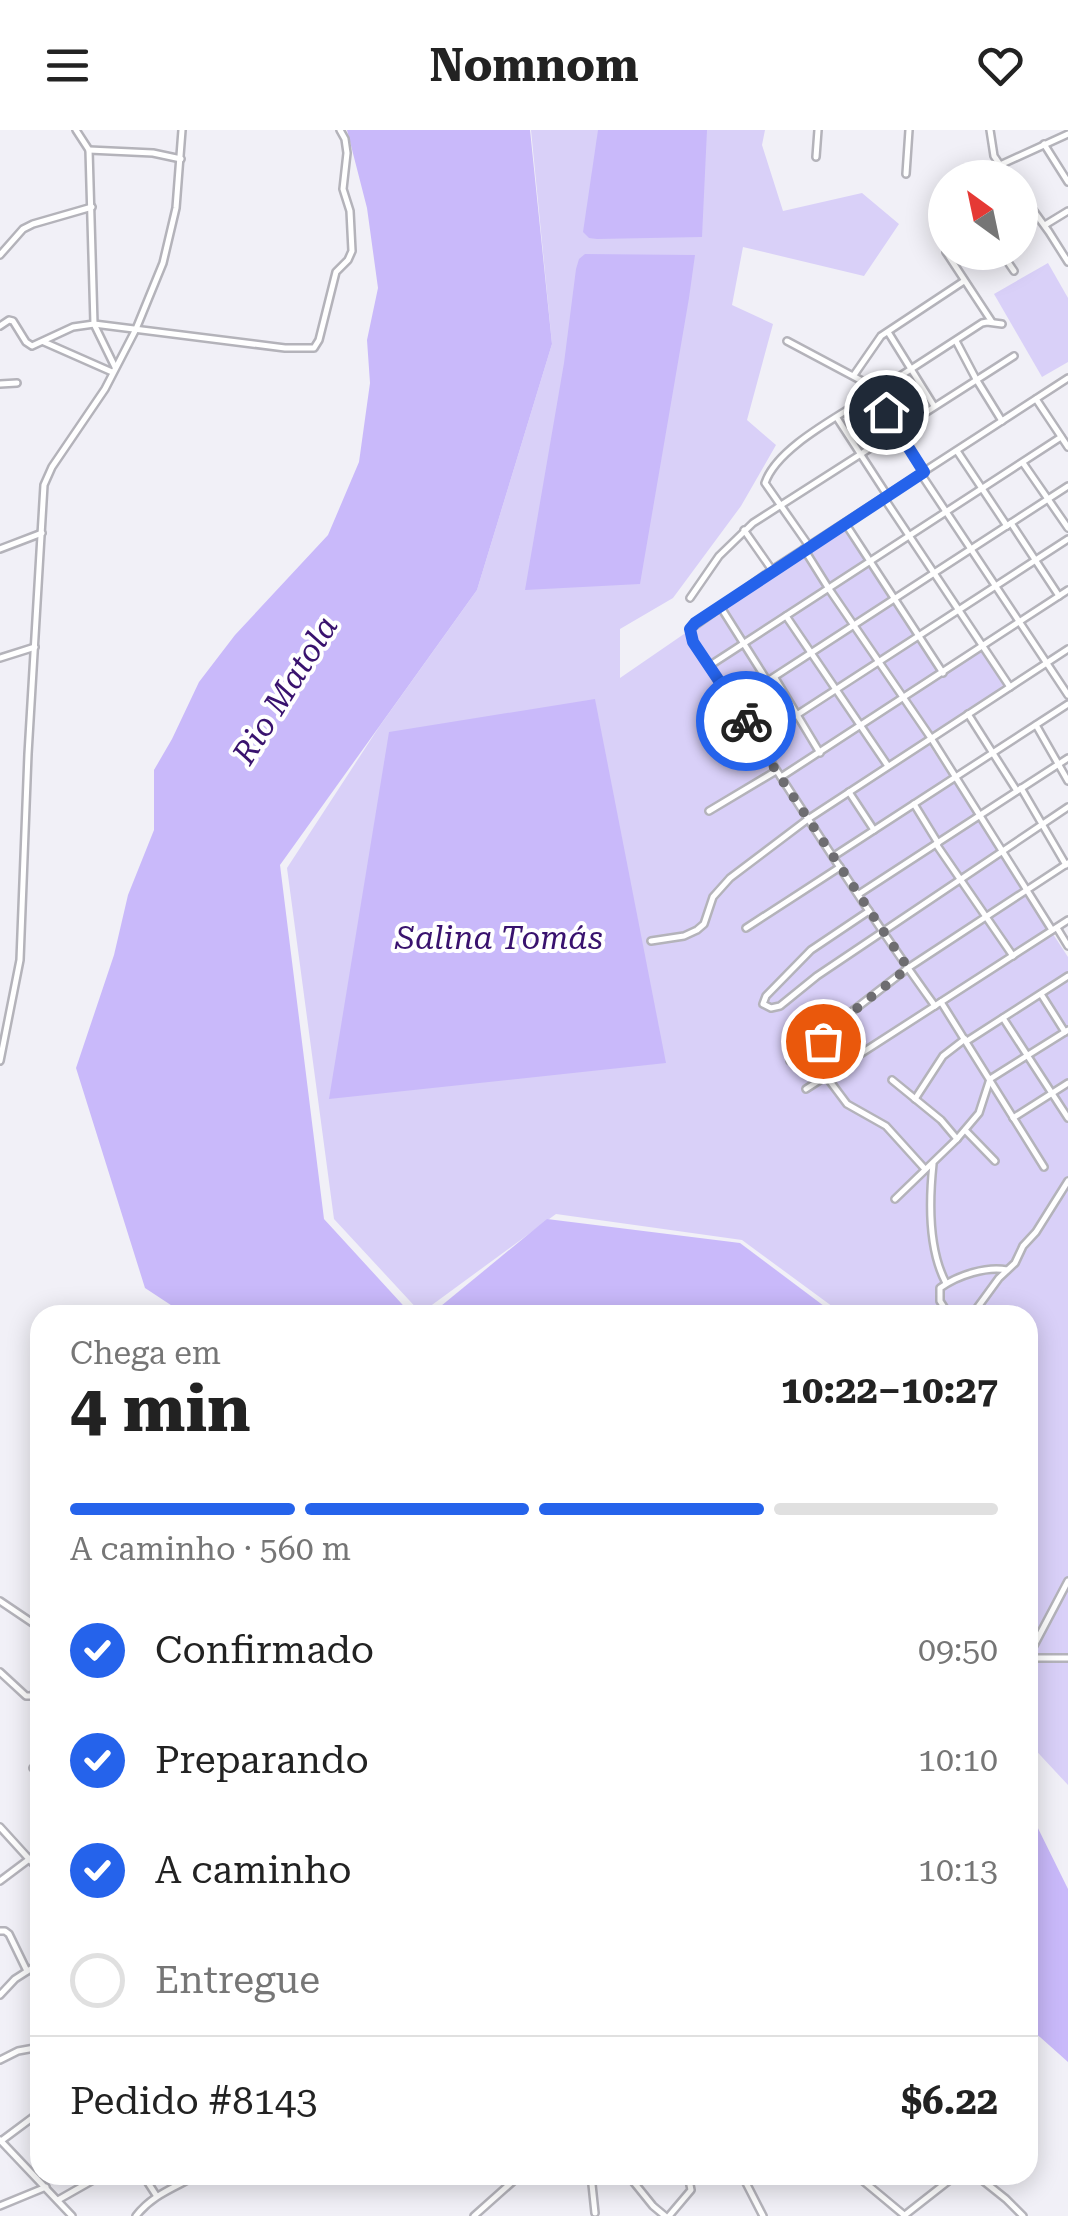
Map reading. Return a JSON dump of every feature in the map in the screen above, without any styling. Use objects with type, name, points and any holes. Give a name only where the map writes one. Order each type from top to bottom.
[{"type":"street","points":[[76,130],[90,150],[94,324],[114,370]]},
{"type":"street","points":[[0,1062],[20,960],[44,485],[114,370],[166,255],[176,208],[182,130]]},
{"type":"street","points":[[0,326],[12,320],[28,344],[36,346],[73,327],[94,324],[285,348],[314,348],[336,272],[352,251],[350,211],[343,189],[348,154],[340,130]]},
{"type":"street","points":[[816,157],[818,130]]},
{"type":"street","points":[[906,174],[910,130]]},
{"type":"street","points":[[990,130],[991,149],[997,160]]},
{"type":"street","points":[[1010,160],[1068,134]]},
{"type":"street","points":[[1044,144],[1068,182]]},
{"type":"street","points":[[90,150],[154,153],[181,159]]},
{"type":"street","points":[[0,254],[33,224],[92,206]]},
{"type":"street","points":[[1045,226],[1068,210]]},
{"type":"street","points":[[1038,216],[1068,262]]},
{"type":"street","points":[[958,270],[992,322]]},
{"type":"street","points":[[854,375],[876,340],[964,280]]},
{"type":"street","points":[[1002,324],[982,323],[796,445],[767,476],[766,486],[781,504],[829,590],[931,738],[1026,890],[1068,946]]},
{"type":"street","points":[[888,332],[934,407]]},
{"type":"street","points":[[788,340],[854,375],[874,394],[970,550],[1068,695]]},
{"type":"street","points":[[956,340],[1002,421]]},
{"type":"street","points":[[44,342],[114,370]]},
{"type":"street","points":[[690,598],[719,556],[744,530],[1014,356]]},
{"type":"street","points":[[1044,1167],[966,1040],[908,968],[808,819],[693,642],[690,629],[772,570],[1068,378]]},
{"type":"street","points":[[0,384],[17,383]]},
{"type":"street","points":[[1036,398],[1068,446]]},
{"type":"street","points":[[837,418],[909,537],[1010,686]]},
{"type":"street","points":[[709,666],[1061,436]]},
{"type":"street","points":[[957,450],[1059,596]]},
{"type":"street","points":[[1023,463],[1068,528]]},
{"type":"street","points":[[734,704],[1068,486]]},
{"type":"street","points":[[845,522],[944,673]]},
{"type":"street","points":[[744,530],[772,570]]},
{"type":"street","points":[[0,550],[42,533]]},
{"type":"street","points":[[758,740],[1068,539]]},
{"type":"street","points":[[708,811],[820,753],[1068,590]]},
{"type":"street","points":[[720,606],[798,715],[820,753]]},
{"type":"street","points":[[786,616],[888,766]]},
{"type":"street","points":[[0,658],[35,647]]},
{"type":"street","points":[[651,941],[698,930],[721,887],[808,819],[1068,649]]},
{"type":"street","points":[[834,856],[1068,704]]},
{"type":"street","points":[[790,1062],[820,1044],[842,1020],[908,968],[1067,864],[968,714]]},
{"type":"street","points":[[1036,725],[1068,781]]},
{"type":"street","points":[[859,894],[1068,758]]},
{"type":"street","points":[[848,792],[874,830]]},
{"type":"street","points":[[914,804],[1013,956]]},
{"type":"street","points":[[870,910],[812,950],[766,996],[763,1004],[771,1008],[780,1006],[817,976],[1068,808]]},
{"type":"street","points":[[746,928],[840,866]]},
{"type":"street","points":[[806,1089],[1068,920]]},
{"type":"street","points":[[915,1099],[943,1056],[1068,976]]},
{"type":"street","points":[[895,1199],[965,1130],[982,1108],[990,1079],[1066,1031],[1041,994]]},
{"type":"street","points":[[1003,1018],[1068,1118]]},
{"type":"street","points":[[826,1076],[847,1104],[886,1126],[924,1169]]},
{"type":"street","points":[[892,1080],[941,1120],[957,1139]]},
{"type":"street","points":[[1012,1118],[1068,1083]]},
{"type":"street","points":[[965,1130],[995,1162]]},
{"type":"street","points":[[933,1164],[933,1229],[937,1264],[946,1284]]},
{"type":"street","points":[[979,1305],[1016,1260],[1068,1181]]},
{"type":"street","points":[[942,1305],[940,1288],[958,1276],[992,1267],[1007,1270]]},
{"type":"street","points":[[1038,1637],[1068,1581]]},
{"type":"street","points":[[0,1601],[30,1621]]},
{"type":"street","points":[[1056,1604],[1068,1610]]},
{"type":"street","points":[[1038,1656],[1068,1658]]},
{"type":"street","points":[[0,1672],[26,1696],[30,1695]]},
{"type":"street","points":[[0,1827],[30,1859]]},
{"type":"street","points":[[0,1881],[30,1861]]},
{"type":"street","points":[[0,1931],[9,1934],[27,1971]]},
{"type":"street","points":[[0,1995],[30,1969]]},
{"type":"street","points":[[0,2060],[30,2048]]},
{"type":"street","points":[[30,2119],[1,2140],[30,2171]]},
{"type":"street","points":[[43,2185],[72,2216]]},
{"type":"street","points":[[58,2200],[84,2185]]},
{"type":"street","points":[[150,2185],[156,2195]]},
{"type":"street","points":[[136,2216],[156,2195],[176,2185]]},
{"type":"street","points":[[474,2216],[509,2185]]},
{"type":"street","points":[[592,2185],[596,2213]]},
{"type":"street","points":[[636,2185],[652,2206],[667,2216],[691,2190],[690,2185]]},
{"type":"street","points":[[747,2185],[763,2216]]},
{"type":"street","points":[[868,2185],[905,2216],[944,2185]]},
{"type":"street","points":[[989,2185],[1024,2216]]},
{"type":"street","points":[[0,2206],[46,2188]]},
{"type":"shaded area","points":[[531,130],[765,130],[762,145],[783,211],[862,193],[899,224],[864,276],[743,247],[732,305],[773,324],[747,420],[776,445],[741,506],[673,598],[620,629],[620,678],[844,524],[944,671],[983,649],[1005,684],[928,743],[1068,957],[1068,1785],[1038,1753],[1038,1305],[830,1305],[742,1240],[556,1214],[432,1305],[414,1305],[334,1219],[287,868],[379,727],[477,590],[552,344]]},
{"type":"shaded area","points":[[1048,263],[1068,298],[1068,362],[1042,377],[994,294]]},
{"type":"water","name":"Rio Matola","points":[[347,130],[530,130],[552,344],[477,590],[280,865],[324,1219],[403,1305],[171,1305],[145,1288],[76,1068],[114,955],[128,895],[154,830],[154,770],[199,682],[235,635],[328,535],[359,462],[370,383],[367,340],[378,288],[367,208]]},
{"type":"water","points":[[598,130],[707,130],[702,237],[597,239],[583,232]]},
{"type":"water","points":[[585,254],[695,255],[640,584],[525,590],[576,269]]},
{"type":"water","name":"Salina Tomás","points":[[595,699],[666,1063],[329,1099],[389,732]]},
{"type":"water","points":[[547,1219],[740,1243],[823,1305],[442,1305]]},
{"type":"water","points":[[1038,1828],[1068,1889],[1068,2062],[1040,2037]]},
{"type":"way so far","points":[[746,721],[908,968],[842,1020],[823,1041]]},
{"type":"route","points":[[746,721],[693,642],[690,629],[772,570],[924,472],[886,412]]}]
